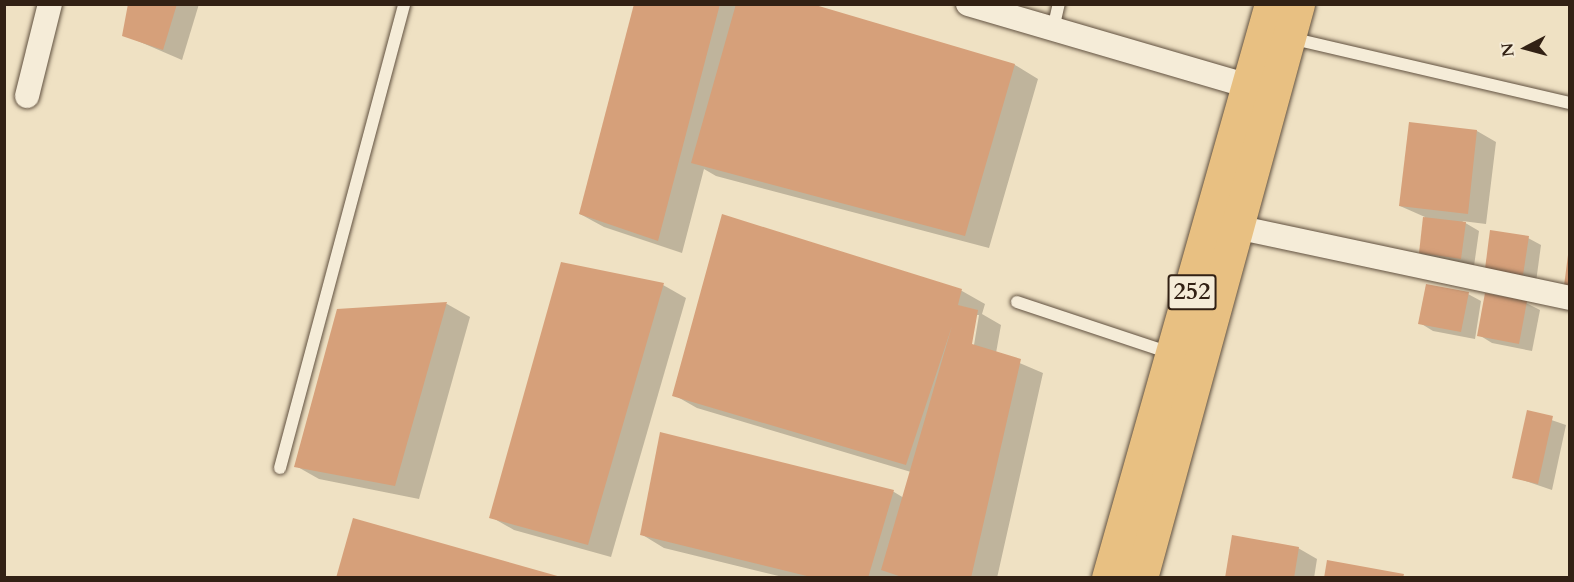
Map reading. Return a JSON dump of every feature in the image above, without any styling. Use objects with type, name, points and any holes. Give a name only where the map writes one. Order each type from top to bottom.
[{"type":"main road","name":"252","points":[[1141,578],[1248,229],[1261,90],[1284,30],[1298,4]]},
{"type":"main road","name":"252","points":[[1108,578],[1174,355],[1248,229]]},
{"type":"street","points":[[27,96],[50,4]]},
{"type":"street","points":[[968,4],[1261,90]]},
{"type":"street","points":[[1248,229],[1569,298]]},
{"type":"lane","points":[[280,468],[404,4]]},
{"type":"lane","points":[[1053,28],[1059,4]]},
{"type":"lane","points":[[1284,30],[1328,47],[1569,103]]},
{"type":"lane","points":[[1017,302],[1174,355]]},
{"type":"building","points":[[128,4],[177,4],[163,50],[122,36]]},
{"type":"building","points":[[634,4],[720,4],[658,241],[579,214]]},
{"type":"building","points":[[736,4],[812,4],[1015,64],[965,236],[691,163]]},
{"type":"building","points":[[1409,122],[1477,130],[1468,214],[1399,206]]},
{"type":"building","points":[[722,214],[962,289],[958,305],[978,310],[972,344],[1021,359],[971,578],[905,578],[881,570],[952,326],[906,465],[672,396]]},
{"type":"building","points":[[1423,217],[1466,222],[1461,259],[1419,253]]},
{"type":"building","points":[[1490,230],[1529,236],[1523,275],[1485,269]]},
{"type":"building","points":[[1568,255],[1570,255],[1570,287],[1564,286]]},
{"type":"building","points":[[561,262],[664,283],[588,545],[489,518]]},
{"type":"building","points":[[1426,284],[1469,292],[1461,332],[1418,324]]},
{"type":"building","points":[[1485,293],[1527,301],[1519,344],[1477,336]]},
{"type":"building","points":[[447,302],[395,486],[294,467],[337,309]]},
{"type":"building","points":[[1527,410],[1553,416],[1538,484],[1512,478]]},
{"type":"building","points":[[660,432],[894,490],[868,578],[815,578],[640,535]]},
{"type":"building","points":[[353,518],[561,577],[561,578],[336,578]]},
{"type":"building","points":[[1232,535],[1299,547],[1294,578],[1225,578]]},
{"type":"building","points":[[1327,560],[1404,574],[1403,578],[1324,578]]}]
